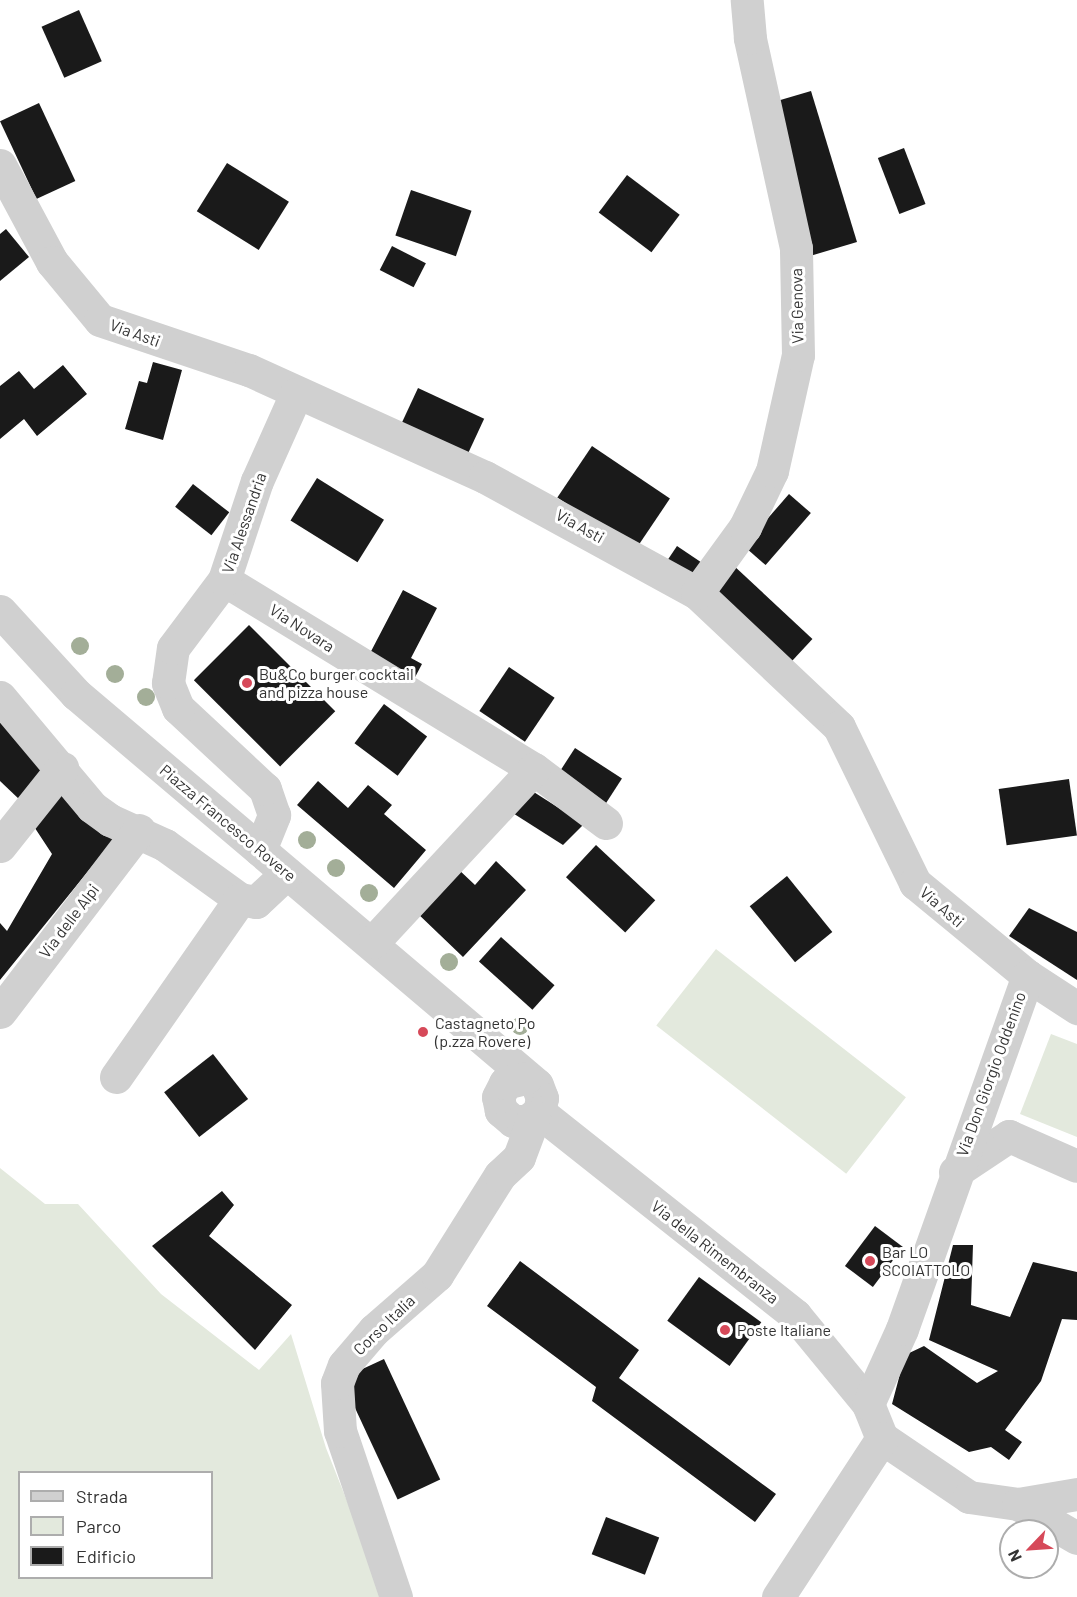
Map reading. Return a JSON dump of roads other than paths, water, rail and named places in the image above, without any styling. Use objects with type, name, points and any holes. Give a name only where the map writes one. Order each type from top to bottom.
[{"type":"street","name":"Via Genova","points":[[697,593],[745,527],[772,471],[798,356],[795,248],[750,38],[747,0]]},
{"type":"street","name":"Via Asti","points":[[0,165],[52,262],[100,320],[249,370],[296,394],[485,477],[697,593],[839,727],[915,883],[1028,976],[1077,1008]]},
{"type":"street","name":"Via Alessandria","points":[[260,850],[274,814],[265,789],[178,708],[168,683],[172,648],[224,579],[257,481],[296,394]]},
{"type":"street","name":"Via Novara","points":[[224,579],[534,769],[606,824]]},
{"type":"street","name":"Piazza Francesco Rovere","points":[[0,611],[76,694],[287,873],[373,942],[464,1028],[512,1061],[525,1078],[541,1092],[519,1111],[464,1028]]},
{"type":"street","points":[[0,698],[62,768],[92,807],[139,830],[240,899],[256,902],[287,873]]},
{"type":"street","points":[[0,846],[62,768]]},
{"type":"street","points":[[373,942],[534,769]]},
{"type":"street","name":"Via delle Alpi","points":[[0,1011],[139,830]]},
{"type":"street","points":[[116,1077],[240,899]]},
{"type":"street","name":"Via Don Giorgio Oddenino","points":[[868,1404],[902,1329],[955,1172],[1028,976]]},
{"type":"street","name":"Corso Italia","points":[[396,1597],[340,1431],[337,1383],[344,1365],[374,1330],[437,1275],[500,1175],[519,1111]]},
{"type":"street","name":"Via della Rimembranza","points":[[519,1111],[795,1315],[868,1404],[882,1438]]},
{"type":"street","name":"Via Don Giorgio Oddenino","points":[[955,1172],[1009,1136],[1077,1166]]},
{"type":"street","points":[[778,1597],[882,1438],[969,1497],[1018,1504],[1077,1494]]},
{"type":"street","points":[[1018,1504],[1077,1538]]},
{"type":"place","name":"Bu&Co burger cocktail and pizza house","points":[[247,683]]},
{"type":"place","name":"Castagneto Po (p.zza Rovere)","points":[[423,1032]]},
{"type":"place","name":"Bar LO SCOIATTOLO","points":[[870,1261]]},
{"type":"place","name":"Poste Italiane","points":[[725,1330]]}]
